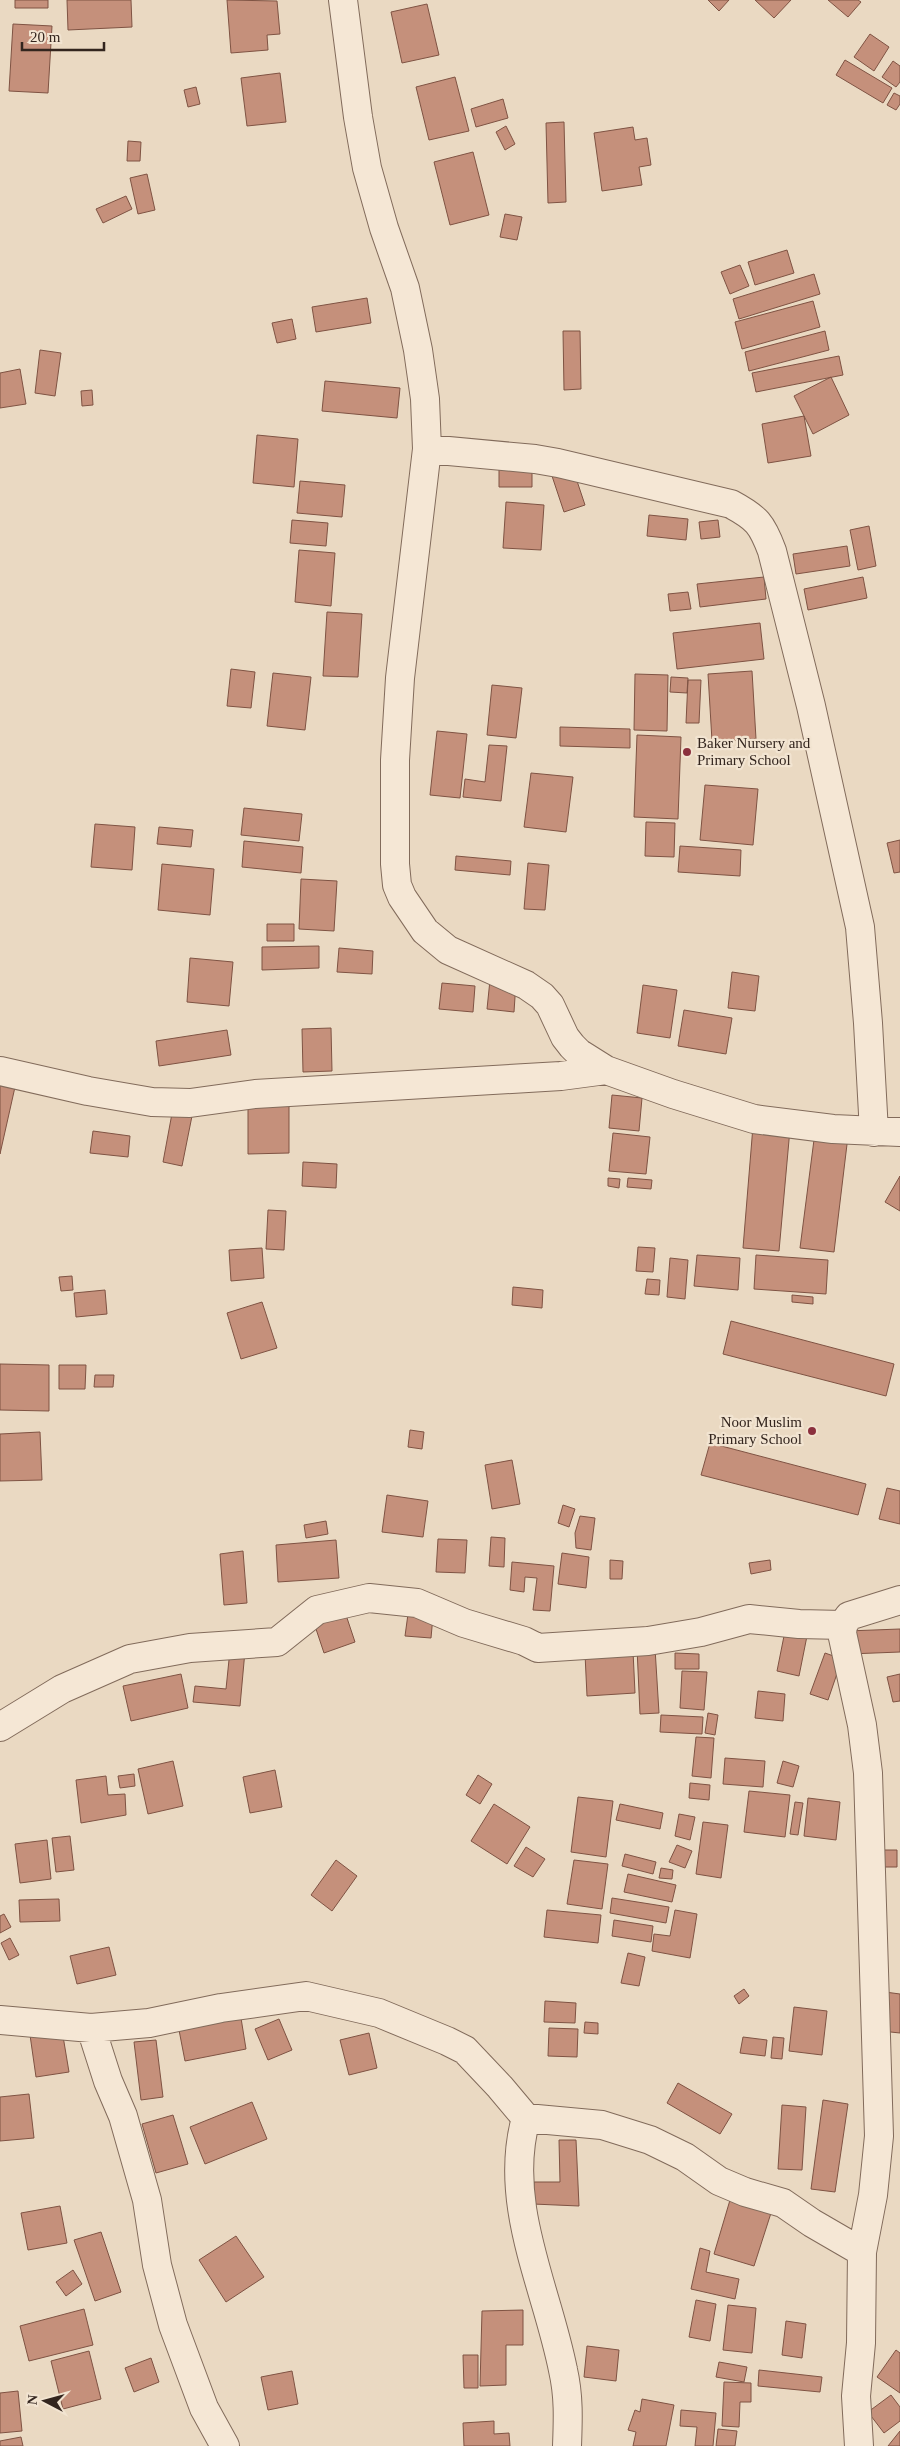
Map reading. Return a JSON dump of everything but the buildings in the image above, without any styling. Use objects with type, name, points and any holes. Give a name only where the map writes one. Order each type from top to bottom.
[{"type":"street","points":[[343,0],[367,168],[384,228],[405,288],[418,350],[425,399],[427,449],[400,678],[396,736],[394,832],[397,885],[410,912],[434,941],[461,957],[526,985],[542,996],[550,1005],[572,1046],[606,1070],[673,1094],[754,1119],[777,1123],[887,1132],[868,1023],[860,927],[810,706],[772,552],[763,527],[752,515],[731,504],[558,463],[535,459],[427,449]]},
{"type":"street","points":[[0,1071],[88,1091],[152,1102],[190,1103],[255,1094],[561,1076],[606,1070]]},
{"type":"street","points":[[0,1727],[62,1689],[130,1659],[190,1648],[277,1642],[317,1610],[369,1598],[417,1602],[464,1623],[524,1641],[538,1648],[648,1641],[701,1632],[749,1619],[799,1624],[843,1624]]},
{"type":"street","points":[[859,2446],[856,2396],[861,2343],[862,2252],[873,2195],[890,2138],[868,1773],[862,1725],[842,1633],[843,1624],[848,1616],[900,1600]]},
{"type":"street","points":[[0,2020],[91,2028],[149,2023],[221,2008],[306,1996],[342,2003],[407,2024],[465,2050],[500,2086],[526,2118],[602,2125],[650,2140],[685,2158],[719,2180],[745,2192],[783,2203],[812,2223],[862,2252]]},
{"type":"street","points":[[91,2028],[108,2081],[122,2116],[147,2200],[158,2265],[173,2325],[204,2408],[225,2446]]},
{"type":"street","points":[[526,2118],[521,2135],[519,2168],[524,2226],[564,2371],[568,2400],[567,2446]]},
{"type":"place","name":"Baker Nursery and Primary School","points":[[687,752]]},
{"type":"place","name":"Noor Muslim Primary School","points":[[812,1431]]}]
